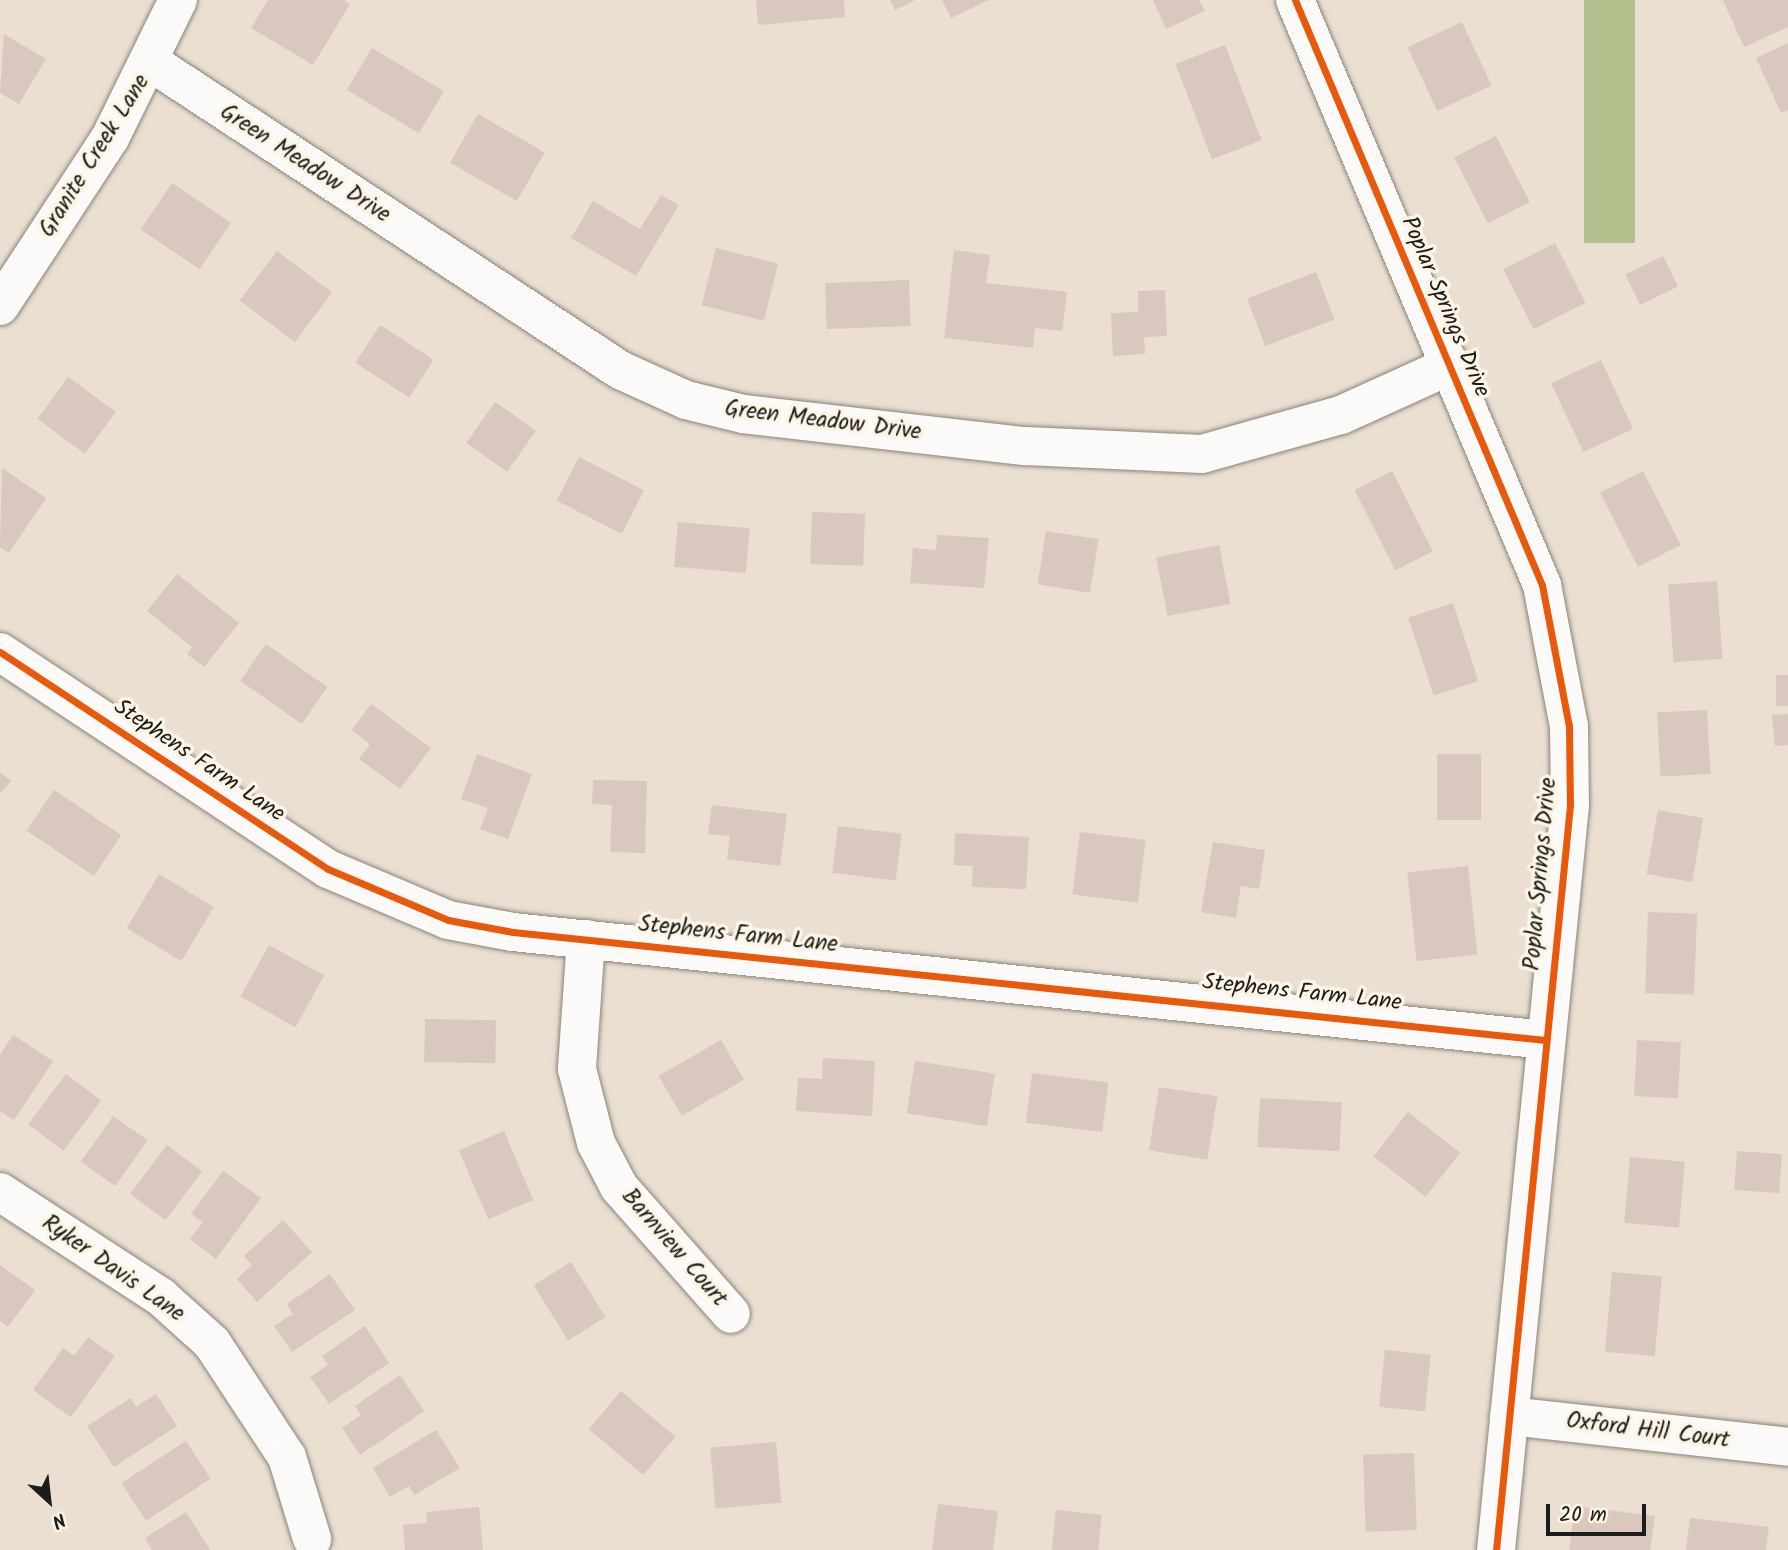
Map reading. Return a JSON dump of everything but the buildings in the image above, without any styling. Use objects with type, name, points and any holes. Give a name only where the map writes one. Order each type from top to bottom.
[{"type":"street","name":"Granite Creek Lane","points":[[0,306],[152,63],[178,0]]},
{"type":"street","name":"Poplar Springs Drive","points":[[1295,0],[1542,585],[1558,648],[1570,805],[1496,1550]]},
{"type":"street","name":"Green Meadow Drive","points":[[152,63],[620,370],[686,400],[743,414],[1063,449],[1202,454],[1341,415],[1450,366]]},
{"type":"street","name":"Stephens Farm Lane","points":[[0,652],[328,869],[384,898],[448,920],[586,939],[1545,1040]]},
{"type":"street","name":"Barnview Court","points":[[586,939],[577,1069],[596,1143],[619,1187],[731,1314]]},
{"type":"street","name":"Ryker Davis Lane","points":[[0,1192],[161,1297],[212,1343],[287,1457],[313,1539]]},
{"type":"street","name":"Oxford Hill Court","points":[[1509,1416],[1788,1447]]},
{"type":"green space","points":[[1584,0],[1635,0],[1635,243],[1584,243]]},
{"type":"cycle path","points":[[1295,0],[1542,585],[1569,726],[1570,805],[1496,1550]]},
{"type":"cycle path","points":[[0,652],[328,869],[448,920],[513,932],[1545,1040]]}]
